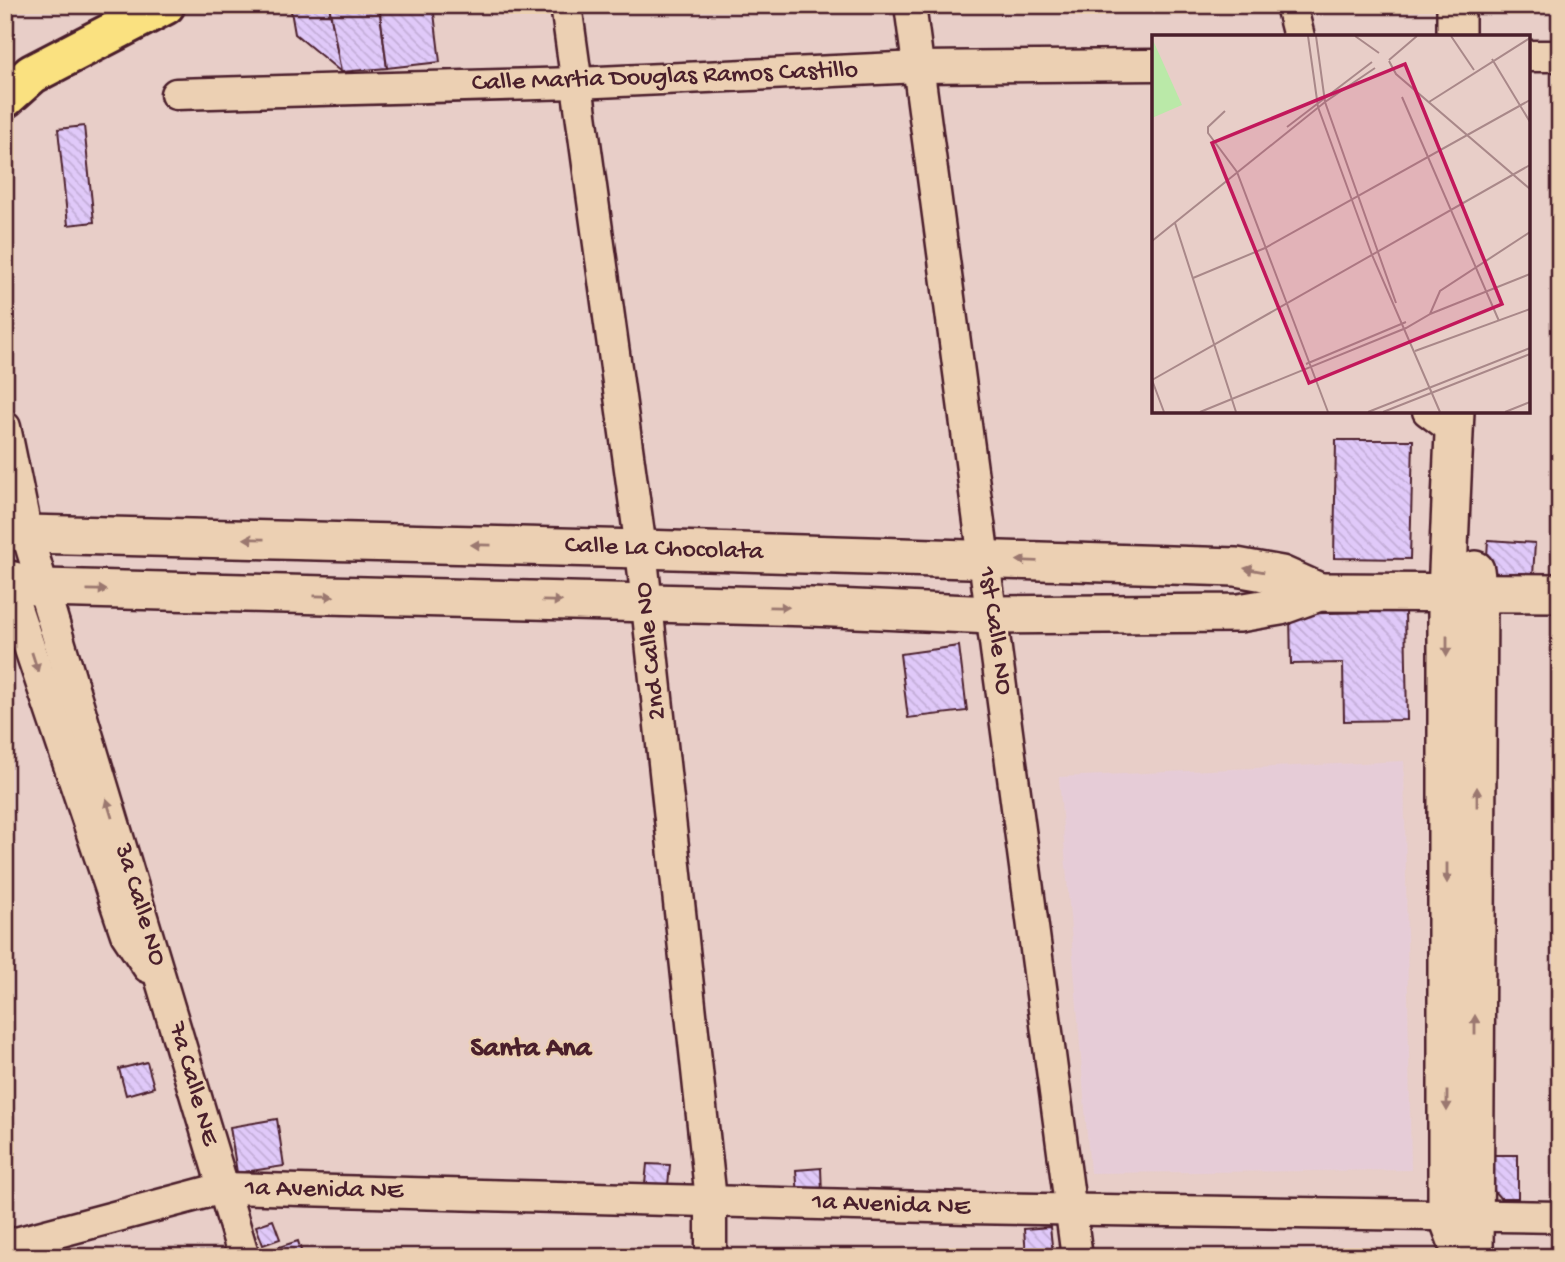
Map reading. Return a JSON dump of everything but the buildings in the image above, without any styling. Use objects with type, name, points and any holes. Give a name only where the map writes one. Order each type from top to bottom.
[{"type":"highway","points":[[14,84],[165,5]]},
{"type":"street","name":"2nd Calle NO","points":[[566,5],[641,549],[711,1200],[711,1257]]},
{"type":"street","name":"1st Calle NO","points":[[910,5],[1077,1257]]},
{"type":"street","points":[[1291,5],[1298,35]]},
{"type":"street","points":[[1457,5],[1457,35]]},
{"type":"street","points":[[1530,56],[1560,55]]},
{"type":"street","name":"Calle Martia Douglas Ramos Castillo","points":[[176,94],[577,83],[919,67],[1152,65]]},
{"type":"street","points":[[1446,418],[1463,593],[1460,1215],[1463,1257]]},
{"type":"street","name":"3a Calle NO","points":[[5,427],[16,531],[43,589],[164,991]]},
{"type":"street","name":"Calle La Chocolata","points":[[16,531],[1236,567],[1281,575],[1319,592]]},
{"type":"street","name":"Calle La Chocolata","points":[[6,577],[43,589],[811,607],[992,615],[1239,613],[1280,606],[1319,592],[1560,593]]},
{"type":"street","name":"3a Calle NO","points":[[6,577],[126,934],[164,991]]},
{"type":"street","name":"7a Calle NE","points":[[164,991],[244,1257]]},
{"type":"street","name":"1a Avenida NE","points":[[5,1246],[223,1188],[967,1209],[1560,1217]]},
{"type":"street","points":[[1460,1215],[1474,1257]]},
{"type":"shaded area","points":[[1404,761],[1411,1170],[1090,1173],[1059,777]]},
{"type":"district","name":"Santa Ana","points":[[531,1049]]}]
